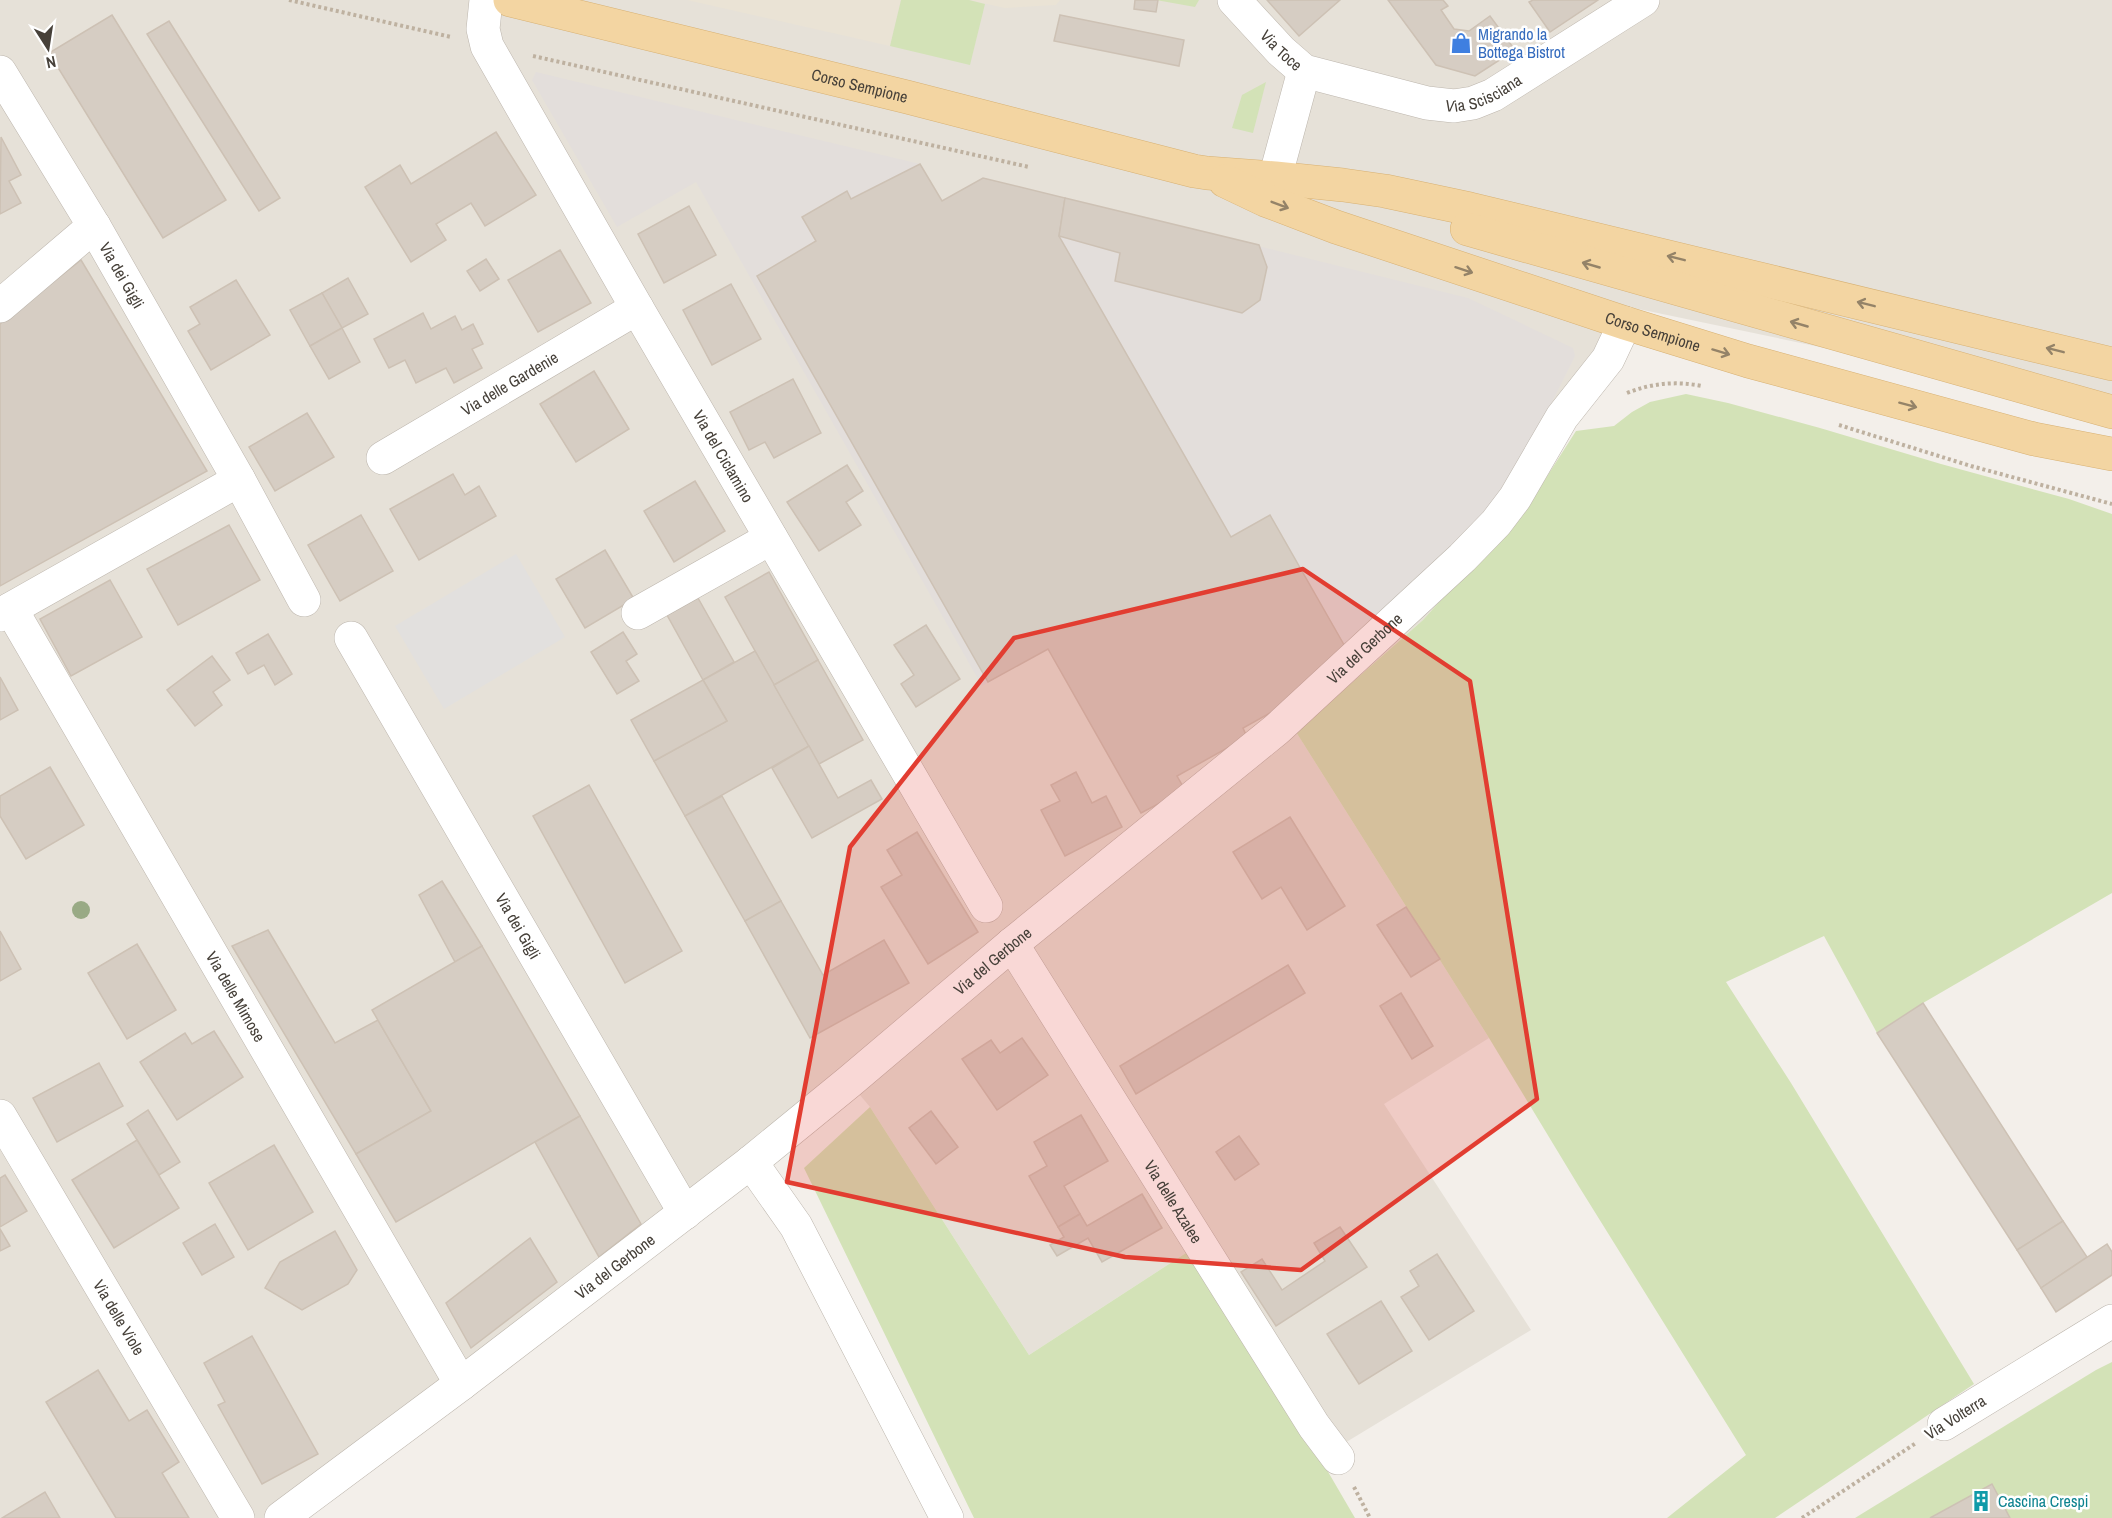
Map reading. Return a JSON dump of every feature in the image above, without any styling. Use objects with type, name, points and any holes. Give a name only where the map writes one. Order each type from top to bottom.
[{"type":"main road","name":"Corso Sempione","points":[[510,0],[1207,173],[1290,179],[1385,191],[1470,208],[2112,364]]},
{"type":"main road","name":"Corso Sempione","points":[[1207,173],[1265,200],[1336,227],[1625,323],[1748,361],[2034,439],[2112,454]]},
{"type":"main road","points":[[1290,179],[2112,412]]},
{"type":"main road","points":[[2034,439],[2112,468]]},
{"type":"street","name":"Via del Ciclamino","points":[[486,0],[483,29],[487,46],[986,906]]},
{"type":"street","name":"Via Toce","points":[[1234,0],[1276,46],[1304,71],[1290,179]]},
{"type":"street","name":"Via Scisciana","points":[[1304,71],[1427,103],[1454,106],[1473,104],[1493,95],[1643,0]]},
{"type":"street","name":"Via dei Gigli","points":[[0,72],[94,226],[239,480],[304,600]]},
{"type":"street","points":[[0,306],[94,226]]},
{"type":"street","name":"Via delle Gardenie","points":[[383,458],[637,308]]},
{"type":"street","name":"Via del Gerbone","points":[[281,1518],[461,1384],[751,1162],[1012,944],[1277,729],[1477,544],[1515,498],[1563,417],[1608,359],[1625,323]]},
{"type":"street","points":[[5,612],[239,480]]},
{"type":"street","points":[[639,613],[771,538]]},
{"type":"street","name":"Via delle Mimose","points":[[5,612],[461,1384]]},
{"type":"street","name":"Via dei Gigli","points":[[351,638],[685,1213]]},
{"type":"street","name":"Via delle Azalee","points":[[1012,944],[1314,1426],[1338,1458]]},
{"type":"street","name":"Via delle Viole","points":[[0,1116],[238,1518]]},
{"type":"street","points":[[751,1162],[796,1226],[946,1518]]},
{"type":"street","name":"Via Volterra","points":[[1944,1424],[2112,1321]]},
{"type":"path","points":[[289,0],[461,39]]},
{"type":"path","points":[[526,55],[1030,167]]},
{"type":"path","points":[[1617,397],[1657,383],[1677,382],[1711,388]]},
{"type":"path","points":[[1835,424],[1971,466],[2112,504]]},
{"type":"path","name":"Via Volterra","points":[[1802,1518],[1944,1424]]},
{"type":"highlighted area","points":[[1303,569],[1470,681],[1537,1099],[1301,1270],[1125,1257],[787,1182],[850,847],[1014,638]]},
{"type":"shaded area","points":[[0,0],[2112,0],[2112,408],[1624,306],[1497,536],[1423,620],[1296,732],[1489,1038],[1384,1104],[1531,1330],[1320,1458],[1189,1251],[1029,1355],[870,1107],[849,1082],[287,1518],[0,1518]]},
{"type":"shaded area","points":[[687,0],[901,0],[890,46]]},
{"type":"shaded area","points":[[969,0],[1060,0],[1056,5],[1005,8]]},
{"type":"shaded area","points":[[536,72],[920,164],[942,201],[983,178],[1468,298],[1573,348],[1575,356],[1516,474],[1491,510],[1280,708],[1243,728],[1247,737],[1178,775],[1185,790],[1141,813],[1048,649],[982,686],[696,182],[617,227],[532,80]]},
{"type":"shaded area","points":[[516,554],[565,637],[444,709],[395,626]]},
{"type":"green space","points":[[901,0],[969,0],[985,4],[970,65],[890,46]]},
{"type":"green space","points":[[1156,0],[1199,0],[1195,7]]},
{"type":"green space","points":[[1266,82],[1253,133],[1232,128],[1242,95]]},
{"type":"green space","points":[[1686,394],[1820,428],[2069,499],[2112,514],[2112,893],[1923,1003],[1877,1033],[1824,936],[1726,982],[1791,1083],[1974,1384],[1775,1518],[1667,1518],[1746,1455],[1489,1038],[1296,732],[1423,620],[1535,495],[1576,431],[1614,426],[1650,402]]},
{"type":"green space","points":[[870,1107],[1029,1355],[1189,1251],[1320,1458],[1355,1518],[974,1518],[804,1168]]},
{"type":"green space","points":[[2112,1362],[2112,1518],[1855,1518],[2096,1370]]},
{"type":"building","points":[[1135,0],[1158,0],[1156,12],[1134,9]]},
{"type":"building","points":[[1267,0],[1340,0],[1299,36]]},
{"type":"building","points":[[1388,0],[1443,0],[1448,6],[1441,10],[1454,29],[1469,31],[1490,16],[1515,50],[1475,76],[1436,65]]},
{"type":"building","points":[[1533,0],[1598,0],[1550,32],[1529,2]]},
{"type":"building","points":[[112,15],[226,200],[163,238],[49,53]]},
{"type":"building","points":[[1060,15],[1184,40],[1179,66],[1054,41]]},
{"type":"building","points":[[169,21],[280,198],[259,211],[147,34]]},
{"type":"building","points":[[496,132],[536,195],[485,226],[471,203],[436,224],[446,240],[411,262],[365,187],[400,165],[411,184]]},
{"type":"building","points":[[1,137],[21,175],[9,181],[21,203],[0,214]]},
{"type":"building","points":[[920,164],[942,201],[983,178],[1065,198],[1059,236],[1231,537],[1270,515],[1347,650],[1281,707],[1243,728],[1247,737],[1177,776],[1185,790],[1141,813],[1048,649],[988,682],[757,276],[816,241],[802,217],[847,191],[851,199]]},
{"type":"building","points":[[1065,198],[1259,245],[1267,267],[1260,300],[1242,313],[1115,281],[1120,253],[1059,236]]},
{"type":"building","points":[[689,206],[716,255],[664,283],[638,234]]},
{"type":"building","points":[[560,250],[591,303],[538,332],[508,280]]},
{"type":"building","points":[[486,259],[499,279],[480,291],[467,271]]},
{"type":"building","points":[[81,260],[207,471],[0,586],[0,324]]},
{"type":"building","points":[[348,278],[368,314],[342,328],[322,293]]},
{"type":"building","points":[[236,280],[270,335],[211,370],[188,331],[200,324],[190,307]]},
{"type":"building","points":[[731,284],[761,339],[712,365],[683,310]]},
{"type":"building","points":[[322,293],[342,328],[310,346],[290,310]]},
{"type":"building","points":[[423,313],[431,329],[455,316],[462,330],[473,324],[483,344],[472,349],[482,368],[454,383],[446,368],[416,383],[405,360],[389,368],[374,339]]},
{"type":"building","points":[[342,328],[360,362],[329,379],[310,346]]},
{"type":"building","points":[[594,371],[629,429],[576,462],[540,404]]},
{"type":"building","points":[[793,379],[821,433],[774,458],[765,442],[749,450],[730,412]]},
{"type":"building","points":[[307,413],[334,457],[275,491],[249,447]]},
{"type":"building","points":[[847,465],[863,491],[846,502],[861,525],[819,551],[787,502]]},
{"type":"building","points":[[453,474],[465,495],[479,486],[496,516],[419,560],[390,509]]},
{"type":"building","points":[[695,481],[725,531],[674,562],[644,511]]},
{"type":"building","points":[[361,515],[393,571],[340,601],[308,545]]},
{"type":"building","points":[[229,525],[260,580],[178,625],[147,569]]},
{"type":"building","points":[[605,550],[634,599],[585,628],[556,579]]},
{"type":"building","points":[[769,572],[818,660],[774,685],[725,597]]},
{"type":"building","points":[[110,580],[142,637],[71,676],[40,619]]},
{"type":"building","points":[[698,598],[734,662],[703,680],[667,615]]},
{"type":"building","points":[[926,625],[960,679],[916,707],[901,684],[914,675],[894,645]]},
{"type":"building","points":[[623,632],[637,654],[626,661],[639,681],[617,694],[591,652]]},
{"type":"building","points":[[268,634],[292,674],[275,685],[264,665],[248,674],[236,653]]},
{"type":"building","points":[[755,651],[809,746],[685,816],[654,761],[727,721],[703,680]]},
{"type":"building","points":[[212,656],[230,680],[213,692],[222,705],[195,726],[167,690]]},
{"type":"building","points":[[818,660],[863,740],[819,764],[774,685]]},
{"type":"building","points":[[0,677],[18,710],[0,720]]},
{"type":"building","points":[[703,680],[727,721],[654,761],[631,720]]},
{"type":"building","points":[[809,746],[838,798],[871,780],[882,799],[812,838],[772,768]]},
{"type":"building","points":[[50,767],[84,825],[26,859],[0,816],[0,796]]},
{"type":"building","points":[[1076,772],[1092,803],[1106,796],[1122,827],[1065,856],[1041,810],[1060,801],[1051,785]]},
{"type":"building","points":[[589,785],[682,951],[625,983],[533,816]]},
{"type":"building","points":[[722,796],[781,901],[745,921],[685,816]]},
{"type":"building","points":[[1290,817],[1345,906],[1307,930],[1281,887],[1262,899],[1233,852]]},
{"type":"building","points":[[917,832],[978,932],[928,964],[881,887],[902,875],[887,850]]},
{"type":"building","points":[[442,881],[482,946],[455,962],[419,895]]},
{"type":"building","points":[[781,901],[823,975],[884,940],[909,983],[810,1038],[745,921]]},
{"type":"building","points":[[1406,907],[1440,959],[1411,977],[1377,925]]},
{"type":"building","points":[[268,930],[335,1043],[378,1020],[431,1111],[356,1154],[232,946]]},
{"type":"building","points":[[0,931],[21,969],[0,981]]},
{"type":"building","points":[[137,944],[176,1010],[127,1039],[88,973]]},
{"type":"building","points":[[482,946],[580,1116],[396,1222],[356,1154],[431,1111],[372,1010]]},
{"type":"building","points":[[1288,965],[1305,993],[1136,1094],[1120,1066]]},
{"type":"building","points":[[1401,993],[1433,1046],[1412,1059],[1380,1006]]},
{"type":"building","points":[[1923,1003],[2063,1221],[2017,1250],[1877,1033]]},
{"type":"building","points":[[214,1031],[243,1077],[177,1120],[140,1062],[185,1033],[192,1044]]},
{"type":"building","points":[[1022,1038],[1048,1075],[997,1110],[962,1059],[991,1040],[1000,1053]]},
{"type":"building","points":[[99,1063],[123,1106],[57,1142],[33,1098]]},
{"type":"building","points":[[148,1110],[180,1162],[159,1175],[127,1124]]},
{"type":"building","points":[[931,1111],[958,1147],[936,1164],[909,1128]]},
{"type":"building","points":[[1081,1115],[1108,1161],[1064,1186],[1080,1214],[1058,1227],[1029,1176],[1047,1166],[1034,1142]]},
{"type":"building","points":[[580,1116],[641,1224],[599,1257],[535,1142]]},
{"type":"building","points":[[1239,1136],[1259,1164],[1235,1180],[1216,1152]]},
{"type":"building","points":[[137,1140],[179,1208],[114,1248],[72,1180]]},
{"type":"building","points":[[274,1145],[313,1212],[248,1250],[209,1183]]},
{"type":"building","points":[[5,1175],[27,1211],[0,1227],[0,1178]]},
{"type":"building","points":[[1142,1194],[1162,1228],[1102,1262],[1088,1238],[1057,1256],[1050,1245],[1064,1237],[1058,1227],[1080,1214],[1087,1226]]},
{"type":"building","points":[[2063,1221],[2087,1257],[2041,1288],[2017,1250]]},
{"type":"building","points":[[215,1224],[234,1257],[202,1275],[183,1243]]},
{"type":"building","points":[[1340,1227],[1367,1267],[1276,1326],[1241,1272],[1262,1259],[1282,1290],[1325,1261],[1314,1243]]},
{"type":"building","points":[[0,1229],[10,1246],[0,1251]]},
{"type":"building","points":[[335,1231],[357,1270],[348,1284],[302,1310],[265,1288],[280,1262]]},
{"type":"building","points":[[530,1238],[557,1282],[471,1348],[446,1303]]},
{"type":"building","points":[[2107,1244],[2112,1252],[2112,1275],[2056,1312],[2041,1288]]},
{"type":"building","points":[[1437,1254],[1474,1311],[1429,1340],[1401,1297],[1419,1286],[1410,1271]]},
{"type":"building","points":[[1381,1301],[1412,1351],[1359,1384],[1327,1334]]},
{"type":"building","points":[[252,1336],[318,1454],[262,1484],[218,1405],[225,1402],[204,1363]]},
{"type":"building","points":[[98,1370],[129,1421],[147,1410],[179,1462],[162,1473],[189,1518],[116,1518],[46,1402]]},
{"type":"building","name":"Cascina Crespi","points":[[1992,1484],[2010,1518],[1930,1518]]},
{"type":"building","points":[[45,1492],[60,1518],[2,1518]]},
{"type":"place","name":"Migrando la Bottega Bistrot","points":[[1461,43]]},
{"type":"place","name":"Cascina Crespi","points":[[1981,1501]]}]
